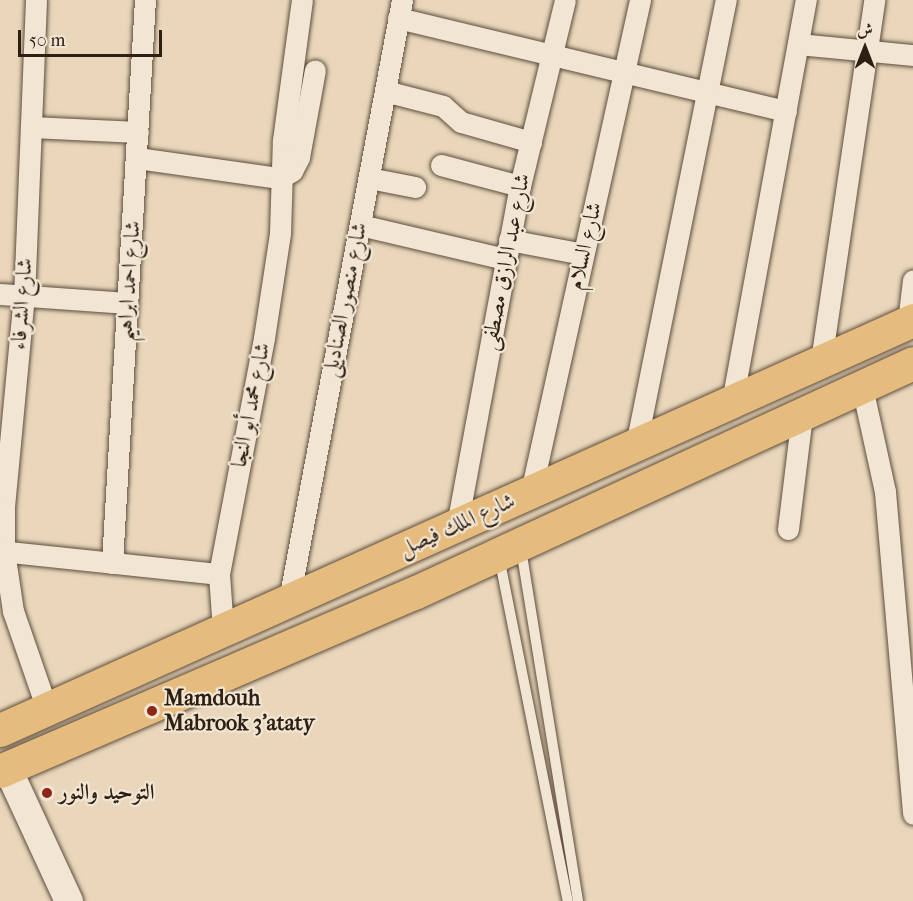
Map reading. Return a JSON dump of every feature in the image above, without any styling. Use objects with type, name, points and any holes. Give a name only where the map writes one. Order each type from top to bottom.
[{"type":"main road","name":"شارع الملك فيصل","points":[[0,730],[910,321]]},
{"type":"main road","name":"شارع الملك فيصل","points":[[4,769],[414,593],[913,363]]},
{"type":"main road","points":[[398,550],[397,577],[414,593]]},
{"type":"main road","points":[[337,578],[354,599],[348,621]]},
{"type":"street","name":"شارع الشرفاء","points":[[36,0],[24,296],[4,506],[2,551],[13,611],[47,709]]},
{"type":"street","name":"شارع احمد ابراهيم","points":[[112,563],[145,0]]},
{"type":"street","name":"شارع محمد أبو النجا","points":[[223,630],[219,574],[264,338],[280,233],[280,178],[302,0]]},
{"type":"street","name":"شارع عبد الرازق مصطفى","points":[[457,525],[507,249],[565,0]]},
{"type":"street","name":"شارع السلام","points":[[531,492],[640,0]]},
{"type":"street","points":[[636,445],[726,0]]},
{"type":"street","points":[[732,402],[806,0]]},
{"type":"street","points":[[821,361],[874,0]]},
{"type":"street","points":[[400,9],[552,55],[786,111]]},
{"type":"street","name":"شارع منصور الصناديلى","points":[[289,600],[400,9]]},
{"type":"street","points":[[798,44],[913,55]]},
{"type":"street","points":[[137,158],[280,178],[292,171],[299,157],[315,70]]},
{"type":"street","points":[[385,91],[443,106],[461,122],[531,142]]},
{"type":"street","points":[[31,127],[138,132]]},
{"type":"street","points":[[441,165],[520,186]]},
{"type":"street","points":[[369,178],[415,188]]},
{"type":"street","points":[[360,225],[507,249],[583,254]]},
{"type":"street","points":[[910,321],[913,280]]},
{"type":"street","points":[[0,294],[128,303]]},
{"type":"street","points":[[862,387],[885,492],[904,630],[913,814]]},
{"type":"street","points":[[788,530],[802,415]]},
{"type":"street","points":[[2,551],[219,574]]},
{"type":"street","points":[[4,769],[69,901]]},
{"type":"lane","points":[[509,549],[559,771],[579,901]]},
{"type":"lane","points":[[509,549],[542,775],[568,901]]},
{"type":"lane","points":[[542,775],[559,771]]},
{"type":"place","name":"Mamdouh Mabrook 3'ataty","points":[[152,711]]},
{"type":"place","name":"التوحيد والنور","points":[[47,793]]}]
